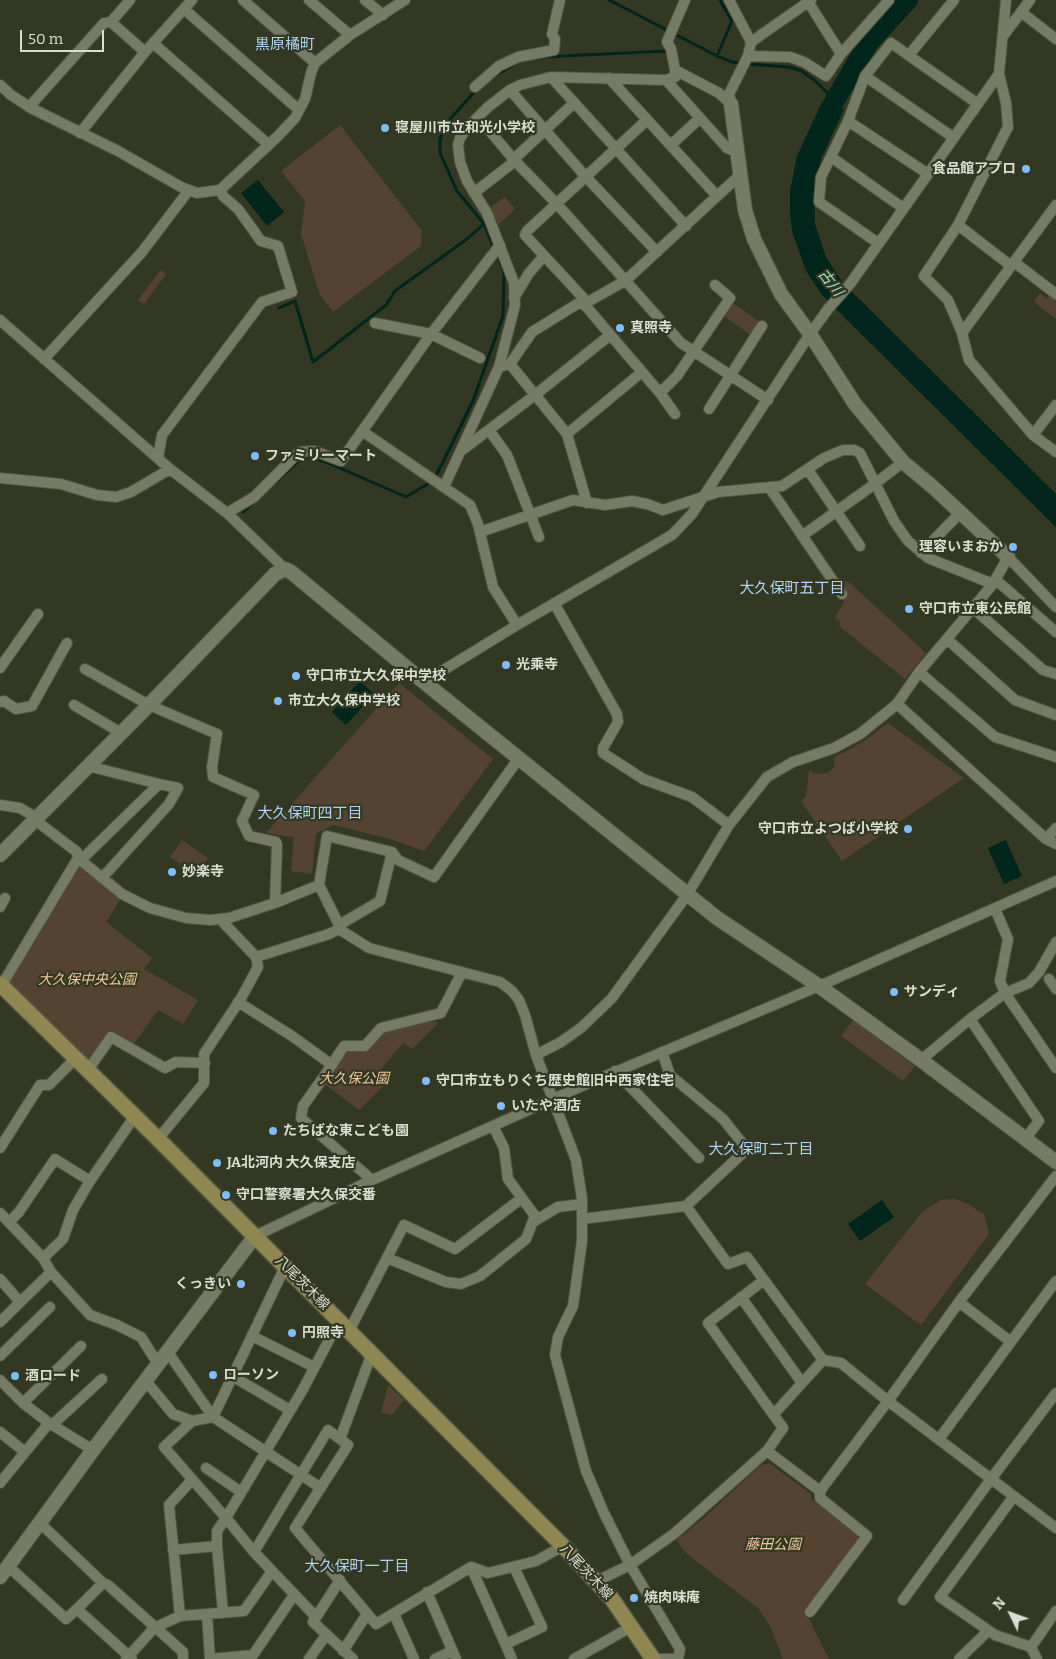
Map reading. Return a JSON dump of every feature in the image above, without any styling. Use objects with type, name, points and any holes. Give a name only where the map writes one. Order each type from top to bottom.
[{"type":"main road","name":"八尾茨木線","points":[[1,986],[135,1116],[597,1581],[653,1659]]},
{"type":"street","points":[[29,107],[104,23],[111,22],[130,0]]},
{"type":"street","points":[[80,133],[145,52],[192,0]]},
{"type":"street","points":[[243,0],[316,63]]},
{"type":"street","points":[[309,0],[350,36]]},
{"type":"street","points":[[365,0],[383,15]]},
{"type":"street","points":[[0,85],[29,107],[118,151],[189,190],[197,193],[220,190],[295,118],[305,99],[311,73],[316,63],[350,36],[405,0]]},
{"type":"street","points":[[475,87],[499,66],[518,57],[554,50],[552,34],[560,0]]},
{"type":"street","points":[[437,482],[460,451],[499,366],[515,305],[514,283],[497,249],[487,213],[467,181],[460,162],[458,145],[460,138],[478,117],[510,90],[520,85],[551,78],[666,80],[675,78],[671,49],[666,42],[685,0]]},
{"type":"street","points":[[729,0],[751,42]]},
{"type":"street","points":[[747,58],[790,57],[804,62],[826,76],[841,54],[888,0]]},
{"type":"street","points":[[909,55],[954,0]]},
{"type":"street","points":[[1006,0],[999,74],[1006,103],[1008,127],[958,225],[924,276],[948,300],[962,333],[969,360],[1033,435],[1056,452]]},
{"type":"street","points":[[1003,36],[1030,0]]},
{"type":"street","points":[[841,54],[808,1],[751,42],[747,58],[729,94],[745,210],[754,239],[781,294],[810,334],[855,404],[903,462],[934,488],[1008,557],[1056,607]]},
{"type":"street","points":[[184,9],[299,110]]},
{"type":"street","points":[[1021,12],[1056,39]]},
{"type":"street","points":[[111,22],[145,52]]},
{"type":"street","points":[[153,43],[269,145]]},
{"type":"street","points":[[878,244],[818,202],[822,177],[848,121],[865,76],[891,43],[978,104]]},
{"type":"street","points":[[675,70],[720,93],[731,104]]},
{"type":"street","points":[[424,682],[672,534],[692,514],[810,334],[828,309],[850,284],[999,74]]},
{"type":"street","points":[[865,76],[954,138]]},
{"type":"street","points":[[551,78],[686,226]]},
{"type":"street","points":[[609,78],[718,196]]},
{"type":"street","points":[[666,80],[727,148],[737,152]]},
{"type":"street","points":[[510,90],[586,177],[657,252]]},
{"type":"street","points":[[474,193],[515,160],[574,103]]},
{"type":"street","points":[[478,117],[681,343],[768,400]]},
{"type":"street","points":[[670,145],[700,118]]},
{"type":"street","points":[[647,120],[527,231],[525,235],[585,303],[660,393],[675,414]]},
{"type":"street","points":[[848,121],[928,174]]},
{"type":"street","points":[[831,157],[904,208]]},
{"type":"street","points":[[499,366],[510,364],[532,332],[577,304],[585,303],[625,281],[740,175]]},
{"type":"street","points":[[44,359],[142,252],[189,190]]},
{"type":"street","points":[[158,458],[162,435],[262,302],[292,292],[278,246],[261,241],[238,209],[223,196],[220,190]]},
{"type":"street","points":[[962,333],[1056,205]]},
{"type":"street","points":[[958,225],[1056,294]]},
{"type":"street","points":[[227,513],[254,497],[299,452],[314,451],[341,461],[431,334],[497,249]]},
{"type":"street","points":[[514,298],[529,273],[544,256]]},
{"type":"street","points":[[660,393],[677,376],[730,298],[715,285]]},
{"type":"street","points":[[0,320],[170,469],[227,513],[285,569],[687,895],[717,918],[819,986],[1056,1162]]},
{"type":"street","points":[[375,323],[431,334],[480,358]]},
{"type":"street","points":[[708,409],[762,326]]},
{"type":"street","points":[[460,451],[535,395],[610,335]]},
{"type":"street","points":[[510,364],[567,434],[587,503]]},
{"type":"street","points":[[567,434],[642,372]]},
{"type":"street","points":[[1033,435],[1056,405]]},
{"type":"street","points":[[489,430],[507,455],[539,537]]},
{"type":"street","points":[[362,431],[470,505],[480,532],[493,587],[517,625]]},
{"type":"street","points":[[480,532],[573,500],[605,505],[632,501],[663,510],[718,492],[782,486],[824,458],[843,450],[854,450],[860,453],[894,521],[908,541],[921,553],[928,558],[995,582],[1056,632]]},
{"type":"street","points":[[802,536],[903,462]]},
{"type":"street","points":[[0,478],[61,484],[97,495],[116,497],[131,492],[170,469]]},
{"type":"street","points":[[808,470],[860,546]]},
{"type":"street","points":[[769,487],[842,594]]},
{"type":"street","points":[[921,553],[960,513]]},
{"type":"street","points":[[536,1055],[561,1042],[600,1012],[626,982],[687,895],[729,825],[767,777],[793,762],[834,748],[860,734],[896,704],[919,672],[995,582],[1008,557]]},
{"type":"street","points":[[2,849],[36,819],[275,574],[285,569]]},
{"type":"street","points":[[554,603],[618,714],[618,722],[603,748],[603,753],[643,779],[692,797],[729,825]]},
{"type":"street","points":[[973,608],[1043,670],[1056,674]]},
{"type":"street","points":[[0,668],[38,614]]},
{"type":"street","points":[[947,639],[1015,700],[1056,715]]},
{"type":"street","points":[[0,702],[4,701],[16,708],[32,706],[67,643]]},
{"type":"street","points":[[85,669],[149,705],[216,734],[212,768],[214,777],[254,795],[242,821],[249,836],[276,842],[275,903]]},
{"type":"street","points":[[919,672],[994,737],[1056,757]]},
{"type":"street","points":[[896,704],[1051,841],[1056,828]]},
{"type":"street","points":[[74,705],[121,733]]},
{"type":"street","points":[[519,758],[434,877],[398,860],[392,852],[327,836],[319,885],[339,927],[369,948],[500,982],[512,991],[519,1000],[536,1055],[576,1160],[582,1204],[582,1241],[572,1306],[558,1337],[556,1355],[586,1471],[604,1513],[630,1565],[680,1649],[678,1659],[653,1659]]},
{"type":"street","points":[[88,766],[178,788],[169,804],[102,878]]},
{"type":"street","points":[[1,986],[79,859],[159,784]]},
{"type":"street","points":[[0,805],[20,808],[36,819],[77,852],[79,859],[122,894],[150,908],[186,918],[229,918],[275,903],[319,885]]},
{"type":"street","points":[[256,957],[329,934],[380,901],[392,852]]},
{"type":"street","points":[[103,1583],[66,1619],[4,1572],[93,1450],[255,1236],[372,1180],[553,1099],[819,986],[1056,881]]},
{"type":"street","points":[[994,909],[1008,939],[1000,981],[1005,993],[1056,1068]]},
{"type":"street","points":[[158,1139],[204,1083],[204,1054],[258,967],[256,957],[220,919]]},
{"type":"street","points":[[921,1060],[970,1018],[1005,993],[1029,983],[1039,972],[1056,942]]},
{"type":"street","points":[[372,1180],[301,1118],[303,1106],[344,1046],[365,1046],[381,1028],[441,1013],[462,972]]},
{"type":"street","points":[[1049,979],[1056,989]]},
{"type":"street","points":[[238,1002],[332,1064]]},
{"type":"street","points":[[970,1018],[1039,1121],[1025,1139]]},
{"type":"street","points":[[88,1070],[111,1037],[165,1068],[176,1062],[205,1063]]},
{"type":"street","points":[[582,1219],[686,1206],[747,1149],[723,1119],[670,1075],[662,1052]]},
{"type":"street","points":[[0,1148],[40,1085],[49,1085],[76,1058]]},
{"type":"street","points":[[615,1072],[698,1158]]},
{"type":"street","points":[[43,1258],[63,1239],[73,1210],[90,1181],[135,1116]]},
{"type":"street","points":[[387,1258],[446,1282],[461,1284],[480,1276],[526,1240],[535,1216],[508,1179],[504,1148],[493,1126]]},
{"type":"street","points":[[9,1222],[19,1212],[55,1159],[90,1181]]},
{"type":"street","points":[[810,1612],[867,1536],[820,1498],[820,1490],[1056,1176]]},
{"type":"street","points":[[223,1613],[217,1531],[314,1368],[344,1326],[387,1258],[404,1225],[454,1249],[522,1198]]},
{"type":"street","points":[[533,1222],[558,1208],[582,1204]]},
{"type":"street","points":[[686,1206],[728,1264],[747,1257],[823,1360],[841,1363],[1056,1528]]},
{"type":"street","points":[[0,1213],[43,1258],[52,1272],[90,1315],[117,1325],[140,1337],[158,1364]]},
{"type":"street","points":[[213,1416],[285,1266]]},
{"type":"street","points":[[0,1322],[52,1272]]},
{"type":"street","points":[[0,1278],[20,1302]]},
{"type":"street","points":[[597,1581],[630,1565],[675,1533],[767,1451],[783,1428],[708,1323],[764,1280]]},
{"type":"street","points":[[939,1440],[1056,1281]]},
{"type":"street","points":[[741,1297],[802,1383]]},
{"type":"street","points":[[960,1302],[1011,1342]]},
{"type":"street","points":[[0,1356],[50,1307]]},
{"type":"street","points":[[252,1336],[314,1368]]},
{"type":"street","points":[[23,1403],[81,1346]]},
{"type":"street","points":[[167,1351],[213,1416],[321,1488]]},
{"type":"street","points":[[340,1439],[372,1353]]},
{"type":"street","points":[[774,1414],[823,1360]]},
{"type":"street","points":[[232,1376],[290,1410]]},
{"type":"street","points":[[0,1482],[50,1424],[102,1379]]},
{"type":"street","points":[[0,1380],[23,1403],[50,1424],[93,1450]]},
{"type":"street","points":[[146,1381],[173,1414],[192,1421]]},
{"type":"street","points":[[903,1600],[1056,1393]]},
{"type":"street","points":[[213,1416],[192,1421],[164,1447],[254,1552],[316,1618]]},
{"type":"street","points":[[254,1552],[328,1430],[348,1445],[295,1528],[376,1624],[471,1567],[488,1573],[536,1561],[563,1546]]},
{"type":"street","points":[[0,1432],[25,1452]]},
{"type":"street","points":[[767,1451],[820,1490]]},
{"type":"street","points":[[206,1468],[241,1492]]},
{"type":"street","points":[[180,1616],[169,1505],[192,1480]]},
{"type":"street","points":[[1014,1496],[940,1597],[995,1635],[1031,1647],[1037,1659]]},
{"type":"street","points":[[40,1523],[103,1583],[108,1584],[154,1628],[183,1652],[183,1659]]},
{"type":"street","points":[[173,1550],[217,1546]]},
{"type":"street","points":[[471,1567],[512,1659]]},
{"type":"street","points":[[506,1644],[542,1626],[514,1567]]},
{"type":"street","points":[[78,1609],[129,1658],[154,1628],[180,1616],[244,1611],[272,1571]]},
{"type":"street","points":[[340,1580],[312,1622],[353,1659]]},
{"type":"street","points":[[427,1592],[454,1655],[435,1659]]},
{"type":"street","points":[[208,1614],[210,1659],[252,1655],[294,1595]]},
{"type":"street","points":[[1031,1647],[1056,1611]]},
{"type":"street","points":[[343,1651],[367,1614]]},
{"type":"street","points":[[394,1614],[414,1659]]},
{"type":"street","points":[[574,1659],[631,1626]]},
{"type":"street","points":[[959,1659],[988,1630]]},
{"type":"street","points":[[309,1659],[326,1635]]},
{"type":"green space","points":[[340,125],[422,231],[421,246],[333,312],[320,295],[301,234],[305,201],[281,171]]},
{"type":"green space","points":[[505,197],[515,209],[499,224],[488,209]]},
{"type":"green space","points":[[161,270],[166,274],[144,304],[138,300]]},
{"type":"green space","points":[[1040,293],[1047,299],[1050,295],[1056,299],[1056,319],[1034,302]]},
{"type":"green space","points":[[733,303],[760,322],[751,335],[724,316]]},
{"type":"green space","points":[[845,581],[850,583],[926,653],[905,679],[839,626],[840,621],[835,618],[844,601]]},
{"type":"green space","points":[[399,683],[493,759],[424,851],[390,839],[333,825],[316,834],[312,874],[291,871],[294,837],[266,833]]},
{"type":"green space","points":[[888,723],[964,778],[842,861],[801,801],[806,797],[809,770],[816,774],[828,773],[835,766],[833,758],[864,741]]},
{"type":"green space","points":[[182,840],[208,858],[201,868],[194,864],[190,870],[170,857]]},
{"type":"green space","name":"大久保中央公園","points":[[79,865],[122,897],[106,922],[152,958],[144,969],[198,1000],[183,1024],[158,1010],[133,1045],[111,1032],[89,1062],[8,984]]},
{"type":"green space","points":[[853,1020],[915,1066],[903,1081],[841,1036]]},
{"type":"green space","name":"大久保公園","points":[[424,1022],[439,1022],[412,1049],[403,1043],[376,1075],[384,1085],[359,1110],[325,1084],[344,1054],[350,1049],[382,1032]]},
{"type":"green space","points":[[955,1199],[968,1204],[984,1214],[989,1234],[921,1325],[865,1284],[923,1211],[941,1200]]},
{"type":"green space","points":[[388,1385],[404,1400],[392,1415],[381,1413]]},
{"type":"green space","name":"藤田公園","points":[[769,1463],[811,1494],[811,1499],[857,1533],[858,1540],[806,1613],[829,1659],[783,1659],[771,1628],[759,1609],[696,1561],[683,1550],[677,1540],[703,1519],[760,1466]]},
{"type":"water","points":[[823,100],[844,109],[821,159],[814,191],[815,224],[826,257],[843,283],[1056,494],[1056,527],[823,296],[806,271],[792,231],[790,191],[797,156]]},
{"type":"water","points":[[258,180],[284,212],[267,226],[241,193]]},
{"type":"water","points":[[360,681],[374,694],[346,725],[332,712]]},
{"type":"water","points":[[1006,840],[1022,876],[1004,884],[988,848]]},
{"type":"water","points":[[882,1200],[894,1217],[860,1241],[848,1224]]},
{"type":"waterway","points":[[609,0],[717,56],[732,62],[741,63]]},
{"type":"waterway","points":[[717,56],[732,21],[720,0]]},
{"type":"waterway","name":"古川","points":[[822,128],[835,100],[869,42],[908,0]]},
{"type":"waterway","points":[[543,57],[665,51],[667,48]]},
{"type":"waterway","points":[[748,64],[788,67],[802,71],[835,100]]},
{"type":"waterway","points":[[493,77],[513,65]]},
{"type":"waterway","points":[[476,90],[444,126],[445,129],[440,139],[440,153],[457,191],[484,224],[494,248]]},
{"type":"waterway","points":[[279,308],[295,301],[313,362],[386,305],[395,291],[467,239],[484,224]]},
{"type":"waterway","points":[[275,483],[302,458],[312,457],[406,497],[434,480],[473,401],[503,316],[504,272],[497,254]]},
{"type":"waterway","points":[[243,512],[253,503]]},
{"type":"place","name":"寝屋川市立和光小学校","points":[[385,128]]},
{"type":"place","name":"食品館アプロ","points":[[1026,169]]},
{"type":"place","name":"真照寺","points":[[620,328]]},
{"type":"place","name":"ファミリーマート","points":[[255,456]]},
{"type":"place","name":"理容いまおか","points":[[1013,547]]},
{"type":"place","name":"守口市立東公民館","points":[[909,609]]},
{"type":"place","name":"光乘寺","points":[[506,665]]},
{"type":"place","name":"守口市立大久保中学校","points":[[296,676]]},
{"type":"place","name":"市立大久保中学校","points":[[278,701]]},
{"type":"place","name":"守口市立よつば小学校","points":[[908,829]]},
{"type":"place","name":"妙楽寺","points":[[172,872]]},
{"type":"place","name":"サンディ","points":[[894,992]]},
{"type":"place","name":"守口市立もりぐち歴史館旧中西家住宅","points":[[426,1081]]},
{"type":"place","name":"いたや酒店","points":[[501,1106]]},
{"type":"place","name":"たちばな東こども園","points":[[273,1131]]},
{"type":"place","name":"JA北河内 大久保支店","points":[[217,1163]]},
{"type":"place","name":"守口警察署大久保交番","points":[[226,1195]]},
{"type":"place","name":"くっきい","points":[[241,1284]]},
{"type":"place","name":"円照寺","points":[[292,1333]]},
{"type":"place","name":"ローソン","points":[[213,1375]]},
{"type":"place","name":"酒ロード","points":[[15,1376]]},
{"type":"place","name":"焼肉味庵","points":[[634,1598]]},
{"type":"district","name":"黒原橘町","points":[[285,45]]},
{"type":"district","name":"大久保町五丁目","points":[[792,589]]},
{"type":"district","name":"大久保町四丁目","points":[[310,814]]},
{"type":"district","name":"大久保町二丁目","points":[[761,1150]]},
{"type":"district","name":"大久保町一丁目","points":[[357,1567]]}]
